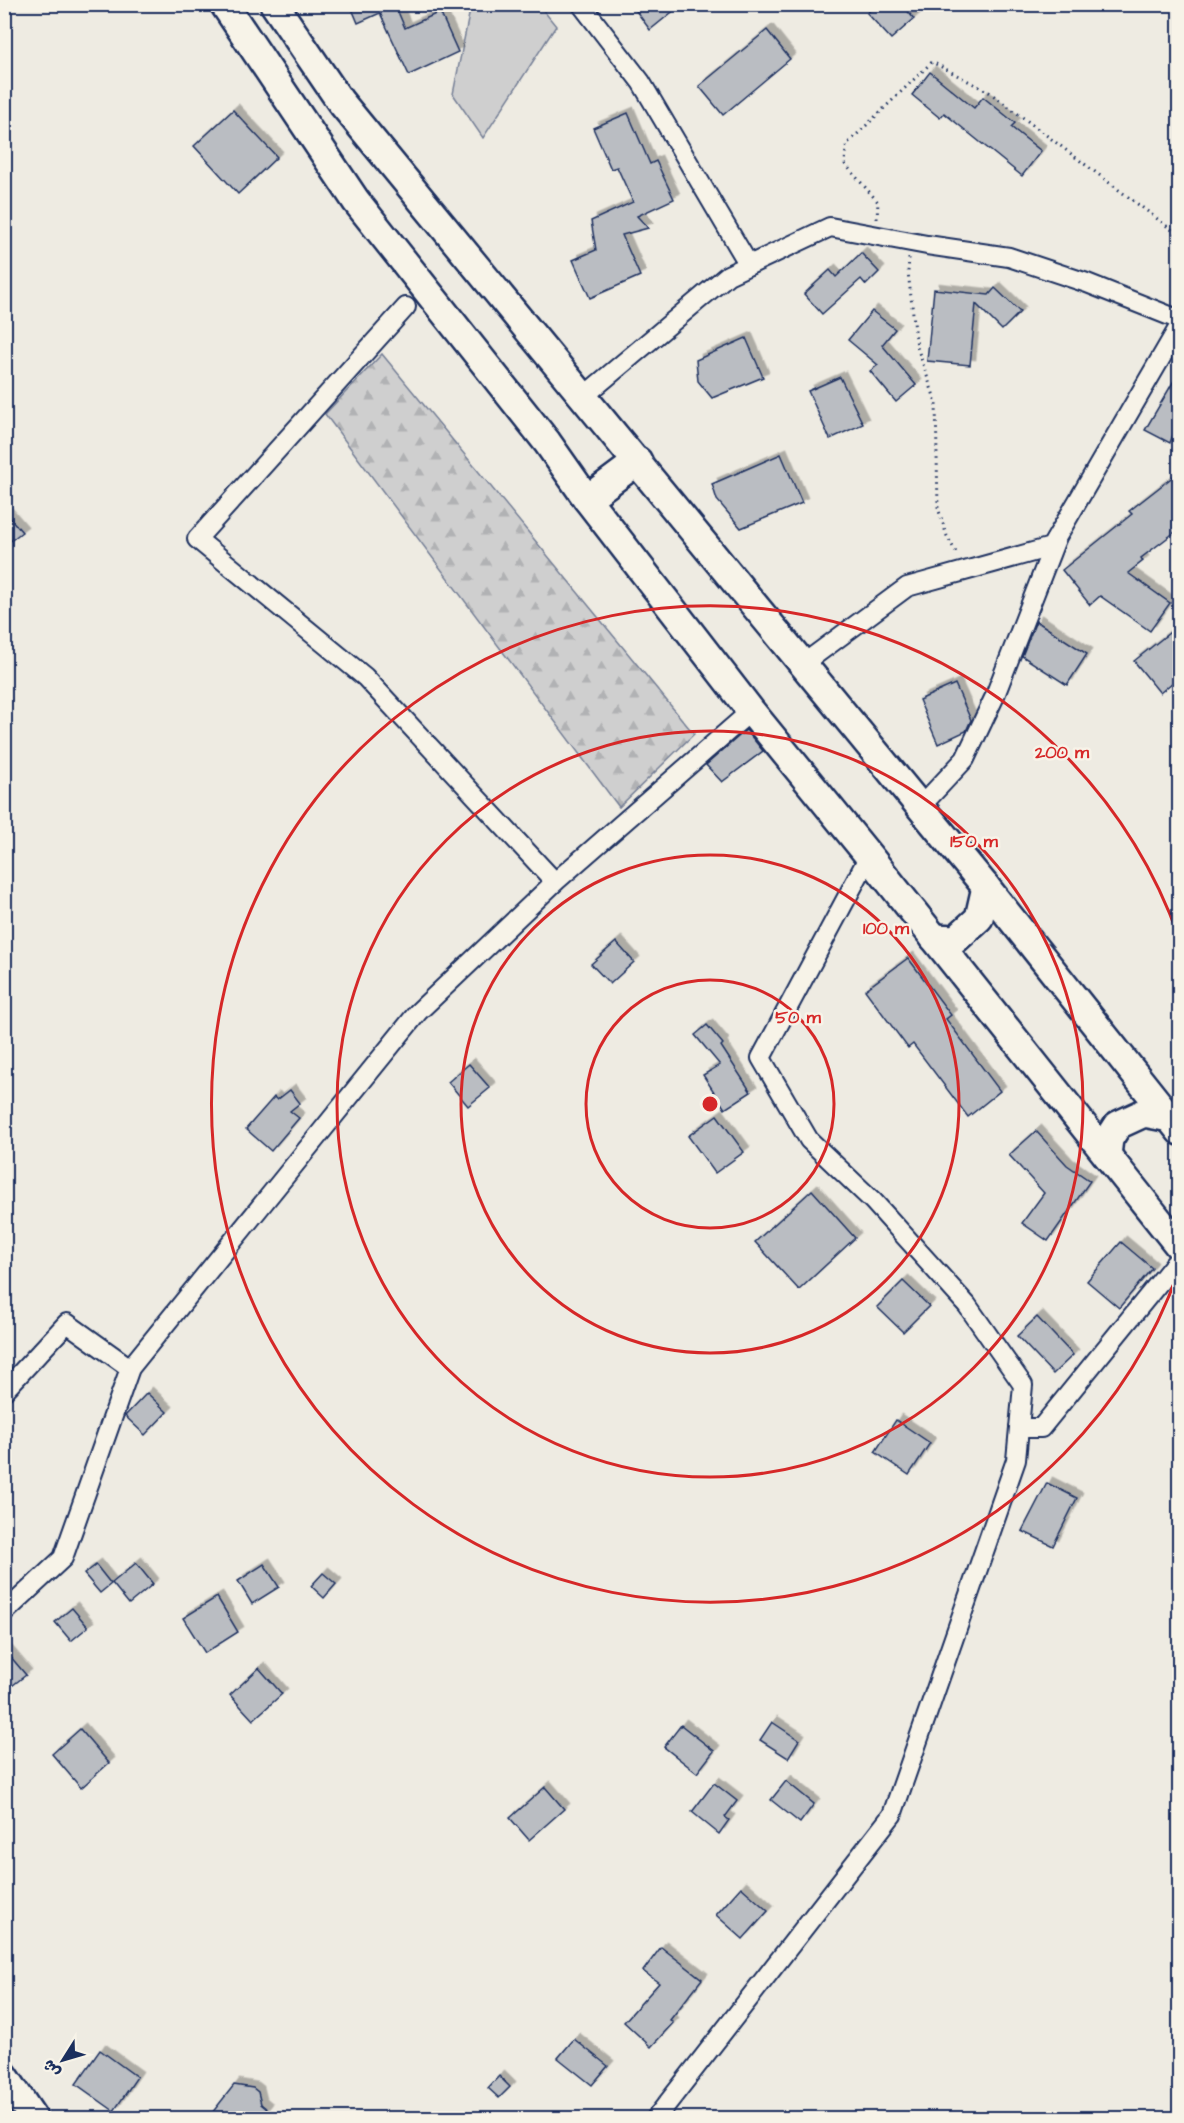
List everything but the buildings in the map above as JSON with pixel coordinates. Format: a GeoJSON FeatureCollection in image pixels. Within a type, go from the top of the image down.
{"type":"FeatureCollection","features":[{"type":"Feature","properties":{"kind":"main road"},"geometry":{"type":"LineString","coordinates":[[224,4],[356,201],[540,433],[587,499],[751,711],[1179,1247]]}},
{"type":"Feature","properties":{"kind":"main road"},"geometry":{"type":"LineString","coordinates":[[273,4],[340,101],[921,806],[1175,1124]]}},
{"type":"Feature","properties":{"kind":"main road"},"geometry":{"type":"LineString","coordinates":[[587,499],[638,461]]}},
{"type":"Feature","properties":{"kind":"main road"},"geometry":{"type":"LineString","coordinates":[[934,938],[956,939],[979,918],[987,887]]}},
{"type":"Feature","properties":{"kind":"main road"},"geometry":{"type":"LineString","coordinates":[[1107,1155],[1109,1139],[1118,1125],[1144,1113],[1175,1124]]}},
{"type":"Feature","properties":{"kind":"main road"},"geometry":{"type":"LineString","coordinates":[[4,2075],[33,2118]]}},
{"type":"Feature","properties":{"kind":"street"},"geometry":{"type":"LineString","coordinates":[[581,4],[641,82],[749,265]]}},
{"type":"Feature","properties":{"kind":"street"},"geometry":{"type":"LineString","coordinates":[[583,397],[728,275],[830,227],[1009,257],[1087,283],[1179,320]]}},
{"type":"Feature","properties":{"kind":"street"},"geometry":{"type":"LineString","coordinates":[[406,307],[197,539],[364,677],[555,882]]}},
{"type":"Feature","properties":{"kind":"street"},"geometry":{"type":"LineString","coordinates":[[803,664],[907,587],[1051,547],[1179,325]]}},
{"type":"Feature","properties":{"kind":"street"},"geometry":{"type":"LineString","coordinates":[[921,806],[965,759],[994,698],[1057,537]]}},
{"type":"Feature","properties":{"kind":"street"},"geometry":{"type":"LineString","coordinates":[[4,1613],[63,1558],[130,1368],[418,1012],[555,882],[751,711]]}},
{"type":"Feature","properties":{"kind":"street"},"geometry":{"type":"LineString","coordinates":[[656,2118],[892,1815],[1016,1460],[1023,1385],[974,1314],[873,1201],[809,1140],[761,1058],[869,856]]}},
{"type":"Feature","properties":{"kind":"street"},"geometry":{"type":"LineString","coordinates":[[1019,1428],[1041,1428],[1179,1257]]}},
{"type":"Feature","properties":{"kind":"street"},"geometry":{"type":"LineString","coordinates":[[4,1391],[67,1323],[130,1368]]}},
{"type":"Feature","properties":{"kind":"path"},"geometry":{"type":"LineString","coordinates":[[870,235],[878,215],[878,202],[845,164],[846,145],[932,62],[989,92],[1179,236]]}},
{"type":"Feature","properties":{"kind":"path"},"geometry":{"type":"LineString","coordinates":[[911,242],[908,272],[917,347],[936,402],[938,508],[947,536],[966,570]]}},
{"type":"Feature","properties":{"kind":"green space"},"geometry":{"type":"Polygon","coordinates":[[[471,5],[539,5],[556,26],[483,138],[453,94],[471,5]]]}},
{"type":"Feature","properties":{"kind":"green space"},"geometry":{"type":"Polygon","coordinates":[[[382,354],[694,734],[619,807],[325,414],[382,354]]]}}]}
